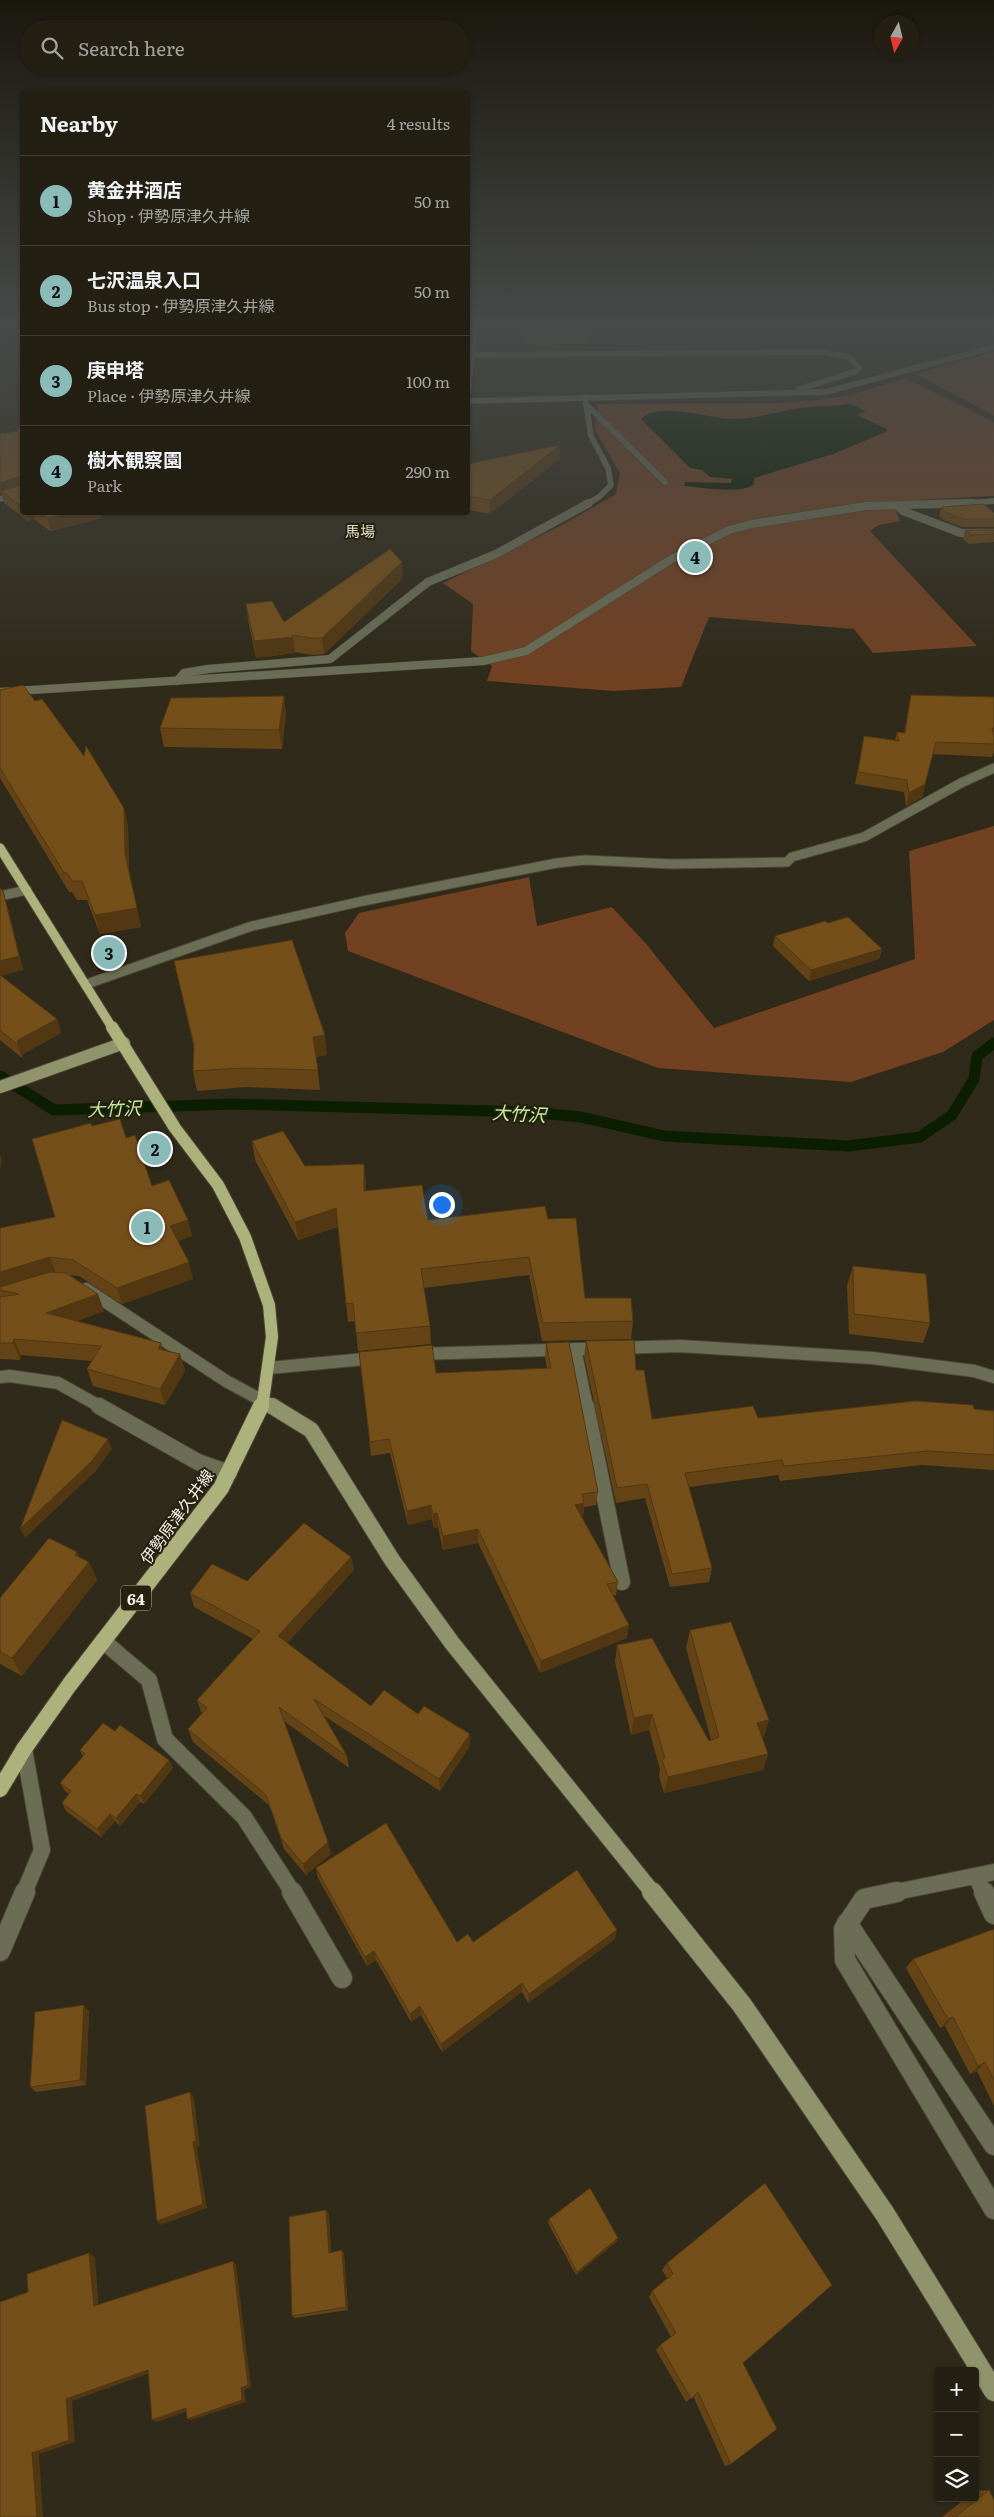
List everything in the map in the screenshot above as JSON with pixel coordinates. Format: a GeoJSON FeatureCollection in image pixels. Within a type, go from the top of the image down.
{"type":"FeatureCollection","features":[{"type":"Feature","properties":{"kind":"main road","name":"64"},"geometry":{"type":"LineString","coordinates":[[0,848],[124,1044]]}},
{"type":"Feature","properties":{"kind":"main road","name":"伊勢原津久井線"},"geometry":{"type":"LineString","coordinates":[[0,1789],[24,1749],[103,1641],[221,1488],[263,1401],[269,1368],[272,1337],[269,1305],[249,1246],[218,1185],[175,1128],[124,1044]]}},
{"type":"Feature","properties":{"kind":"street"},"geometry":{"type":"LineString","coordinates":[[177,681],[184,673],[208,669],[330,659],[428,582],[496,554],[554,524],[599,497],[611,485],[611,474],[606,460],[594,442]]}},
{"type":"Feature","properties":{"kind":"street"},"geometry":{"type":"LineString","coordinates":[[625,442],[665,482]]}},
{"type":"Feature","properties":{"kind":"street"},"geometry":{"type":"LineString","coordinates":[[0,499],[20,494]]}},
{"type":"Feature","properties":{"kind":"street"},"geometry":{"type":"LineString","coordinates":[[0,692],[443,666],[483,661],[526,651],[670,560],[729,530],[830,510],[866,506],[949,505],[994,501]]}},
{"type":"Feature","properties":{"kind":"street"},"geometry":{"type":"LineString","coordinates":[[898,506],[903,511],[961,533],[994,533]]}},
{"type":"Feature","properties":{"kind":"street"},"geometry":{"type":"LineString","coordinates":[[87,984],[252,926],[363,901],[556,863],[585,860],[691,864],[788,862],[792,857],[864,837],[960,783],[994,768]]}},
{"type":"Feature","properties":{"kind":"street"},"geometry":{"type":"LineString","coordinates":[[0,896],[27,890]]}},
{"type":"Feature","properties":{"kind":"street"},"geometry":{"type":"LineString","coordinates":[[0,1087],[50,1068],[124,1044]]}},
{"type":"Feature","properties":{"kind":"street"},"geometry":{"type":"LineString","coordinates":[[75,1283],[226,1381],[296,1419],[311,1430],[392,1560],[452,1643],[742,2005],[885,2214],[994,2391]]}},
{"type":"Feature","properties":{"kind":"street"},"geometry":{"type":"LineString","coordinates":[[269,1368],[429,1352],[680,1346],[872,1358],[974,1371],[994,1377]]}},
{"type":"Feature","properties":{"kind":"street"},"geometry":{"type":"LineString","coordinates":[[575,1349],[622,1582]]}},
{"type":"Feature","properties":{"kind":"street"},"geometry":{"type":"LineString","coordinates":[[0,1377],[10,1376],[58,1383],[198,1462],[229,1472]]}},
{"type":"Feature","properties":{"kind":"street"},"geometry":{"type":"LineString","coordinates":[[103,1641],[149,1680],[165,1739],[244,1817],[286,1881],[342,1978]]}},
{"type":"Feature","properties":{"kind":"street"},"geometry":{"type":"LineString","coordinates":[[0,1951],[42,1850],[24,1749]]}},
{"type":"Feature","properties":{"kind":"street"},"geometry":{"type":"LineString","coordinates":[[994,1914],[985,1874],[864,1899],[846,1923],[844,1929],[845,1960],[994,2209]]}},
{"type":"Feature","properties":{"kind":"street"},"geometry":{"type":"LineString","coordinates":[[846,1923],[994,2145]]}},
{"type":"Feature","properties":{"kind":"shaded area"},"geometry":{"type":"Polygon","coordinates":[[[602,442],[994,442],[994,496],[893,501],[900,521],[879,525],[870,531],[977,646],[873,653],[854,629],[709,617],[681,687],[613,691],[487,681],[492,666],[471,651],[473,604],[443,583],[564,524],[616,494],[620,473],[602,442]]]}},
{"type":"Feature","properties":{"kind":"shaded area"},"geometry":{"type":"Polygon","coordinates":[[[664,442],[861,442],[833,454],[754,478],[754,484],[740,489],[720,490],[684,486],[685,482],[731,483],[732,479],[710,477],[702,470],[690,468],[664,442]]]}},
{"type":"Feature","properties":{"kind":"shaded area"},"geometry":{"type":"Polygon","coordinates":[[[994,826],[994,1020],[943,1052],[851,1082],[658,1068],[348,951],[345,933],[359,913],[529,877],[537,926],[612,907],[647,945],[714,1028],[915,959],[909,851],[994,826]]]}},
{"type":"Feature","properties":{"kind":"building"},"geometry":{"type":"Polygon","coordinates":[[[0,442],[20,442],[20,477],[0,483],[0,442]]]}},
{"type":"Feature","properties":{"kind":"building"},"geometry":{"type":"Polygon","coordinates":[[[560,445],[490,500],[470,496],[470,464],[560,445]]]}},
{"type":"Feature","properties":{"kind":"building"},"geometry":{"type":"Polygon","coordinates":[[[20,486],[20,505],[1,491],[20,486]]]}},
{"type":"Feature","properties":{"kind":"building"},"geometry":{"type":"Polygon","coordinates":[[[984,504],[994,513],[994,519],[964,519],[945,512],[941,507],[984,504]]]}},
{"type":"Feature","properties":{"kind":"building"},"geometry":{"type":"Polygon","coordinates":[[[42,515],[63,515],[48,519],[42,515]]]}},
{"type":"Feature","properties":{"kind":"building"},"geometry":{"type":"Polygon","coordinates":[[[965,530],[994,530],[994,534],[971,535],[965,530]]]}},
{"type":"Feature","properties":{"kind":"building"},"geometry":{"type":"Polygon","coordinates":[[[390,549],[402,562],[322,638],[292,635],[293,637],[254,641],[246,604],[272,601],[284,622],[390,549]]]}},
{"type":"Feature","properties":{"kind":"building"},"geometry":{"type":"Polygon","coordinates":[[[23,685],[35,701],[42,699],[84,756],[86,746],[124,808],[125,854],[137,908],[95,915],[82,881],[72,881],[67,873],[64,873],[0,768],[0,690],[23,685]]]}},
{"type":"Feature","properties":{"kind":"building"},"geometry":{"type":"Polygon","coordinates":[[[911,695],[994,697],[994,728],[992,728],[994,744],[936,742],[925,784],[909,793],[907,780],[858,772],[864,736],[899,741],[897,732],[905,733],[911,695]]]}},
{"type":"Feature","properties":{"kind":"building"},"geometry":{"type":"Polygon","coordinates":[[[284,696],[279,730],[160,728],[171,698],[284,696]]]}},
{"type":"Feature","properties":{"kind":"building"},"geometry":{"type":"Polygon","coordinates":[[[0,888],[3,891],[19,956],[0,961],[0,888]]]}},
{"type":"Feature","properties":{"kind":"building"},"geometry":{"type":"Polygon","coordinates":[[[848,917],[882,949],[811,970],[775,936],[825,921],[828,923],[848,917]]]}},
{"type":"Feature","properties":{"kind":"building"},"geometry":{"type":"Polygon","coordinates":[[[292,940],[325,1035],[313,1037],[318,1070],[242,1068],[193,1071],[194,1045],[174,961],[292,940]]]}},
{"type":"Feature","properties":{"kind":"building"},"geometry":{"type":"Polygon","coordinates":[[[0,975],[57,1019],[18,1040],[17,1044],[0,1030],[0,975]]]}},
{"type":"Feature","properties":{"kind":"building"},"geometry":{"type":"Polygon","coordinates":[[[120,1119],[126,1138],[135,1135],[152,1186],[169,1180],[188,1220],[170,1226],[189,1262],[117,1288],[73,1260],[50,1257],[0,1272],[0,1228],[55,1217],[32,1139],[91,1123],[92,1126],[120,1119]]]}},
{"type":"Feature","properties":{"kind":"building"},"geometry":{"type":"Polygon","coordinates":[[[283,1131],[305,1166],[364,1164],[364,1191],[422,1185],[428,1220],[545,1206],[548,1219],[576,1218],[585,1298],[631,1298],[633,1321],[543,1323],[529,1257],[421,1269],[430,1326],[356,1333],[353,1303],[346,1304],[336,1208],[295,1222],[252,1141],[283,1131]]]}},
{"type":"Feature","properties":{"kind":"building"},"geometry":{"type":"Polygon","coordinates":[[[853,1266],[926,1274],[930,1323],[854,1314],[853,1266]]]}},
{"type":"Feature","properties":{"kind":"building"},"geometry":{"type":"Polygon","coordinates":[[[50,1272],[66,1273],[98,1294],[46,1313],[161,1343],[158,1349],[180,1354],[160,1389],[87,1369],[101,1346],[14,1339],[13,1343],[0,1343],[0,1297],[19,1294],[0,1290],[0,1287],[50,1272]]]}},
{"type":"Feature","properties":{"kind":"building"},"geometry":{"type":"Polygon","coordinates":[[[634,1340],[636,1370],[644,1370],[652,1419],[753,1406],[758,1418],[915,1401],[973,1405],[974,1409],[994,1411],[994,1455],[928,1451],[784,1466],[782,1460],[685,1473],[712,1568],[672,1574],[647,1484],[617,1488],[586,1341],[634,1340]]]}},
{"type":"Feature","properties":{"kind":"building"},"geometry":{"type":"Polygon","coordinates":[[[569,1342],[598,1492],[582,1494],[584,1503],[575,1505],[618,1582],[607,1584],[629,1625],[541,1661],[478,1529],[443,1536],[437,1513],[433,1514],[431,1505],[407,1511],[389,1439],[370,1442],[359,1352],[432,1345],[436,1373],[551,1368],[546,1343],[569,1342]]]}},
{"type":"Feature","properties":{"kind":"building"},"geometry":{"type":"Polygon","coordinates":[[[62,1420],[108,1439],[92,1461],[20,1529],[62,1420]]]}},
{"type":"Feature","properties":{"kind":"building"},"geometry":{"type":"Polygon","coordinates":[[[304,1523],[351,1557],[278,1636],[371,1706],[384,1690],[418,1714],[424,1706],[470,1734],[439,1779],[314,1699],[347,1756],[279,1707],[328,1842],[303,1864],[281,1838],[266,1795],[188,1729],[207,1708],[197,1700],[260,1631],[190,1593],[212,1564],[247,1581],[304,1523]]]}},
{"type":"Feature","properties":{"kind":"building"},"geometry":{"type":"Polygon","coordinates":[[[49,1538],[77,1552],[75,1555],[89,1562],[12,1658],[0,1652],[0,1598],[49,1538]]]}},
{"type":"Feature","properties":{"kind":"building"},"geometry":{"type":"Polygon","coordinates":[[[731,1622],[769,1720],[757,1723],[768,1754],[668,1777],[662,1760],[665,1758],[652,1714],[634,1718],[617,1645],[652,1638],[709,1741],[719,1737],[690,1630],[731,1622]]]}},
{"type":"Feature","properties":{"kind":"building"},"geometry":{"type":"Polygon","coordinates":[[[103,1723],[115,1731],[120,1725],[169,1760],[140,1796],[136,1794],[116,1818],[110,1814],[97,1829],[62,1803],[71,1791],[60,1783],[85,1754],[80,1750],[103,1723]]]}},
{"type":"Feature","properties":{"kind":"building"},"geometry":{"type":"Polygon","coordinates":[[[386,1823],[457,1942],[468,1934],[473,1942],[577,1870],[617,1930],[529,1994],[522,1983],[441,2044],[420,2006],[410,2014],[374,1951],[365,1957],[316,1868],[386,1823]]]}},
{"type":"Feature","properties":{"kind":"building"},"geometry":{"type":"Polygon","coordinates":[[[994,1929],[994,2080],[985,2062],[978,2066],[953,2017],[948,2019],[913,1959],[994,1929]]]}},
{"type":"Feature","properties":{"kind":"building"},"geometry":{"type":"Polygon","coordinates":[[[84,2005],[80,2080],[30,2087],[35,2012],[84,2005]]]}},
{"type":"Feature","properties":{"kind":"building"},"geometry":{"type":"Polygon","coordinates":[[[190,2092],[196,2141],[193,2142],[203,2204],[157,2221],[145,2106],[190,2092]]]}},
{"type":"Feature","properties":{"kind":"building"},"geometry":{"type":"Polygon","coordinates":[[[765,2183],[832,2285],[743,2363],[777,2429],[731,2464],[698,2392],[691,2399],[660,2345],[676,2333],[652,2291],[673,2274],[667,2263],[765,2183]]]}},
{"type":"Feature","properties":{"kind":"building"},"geometry":{"type":"Polygon","coordinates":[[[590,2188],[618,2238],[577,2272],[549,2219],[590,2188]]]}},
{"type":"Feature","properties":{"kind":"building"},"geometry":{"type":"Polygon","coordinates":[[[326,2210],[329,2253],[342,2250],[346,2307],[292,2316],[289,2217],[326,2210]]]}},
{"type":"Feature","properties":{"kind":"building"},"geometry":{"type":"Polygon","coordinates":[[[89,2253],[94,2306],[233,2261],[248,2385],[241,2388],[242,2400],[187,2419],[186,2408],[152,2420],[148,2370],[66,2399],[69,2440],[32,2453],[37,2517],[0,2517],[0,2302],[28,2292],[27,2274],[89,2253]]]}},
{"type":"Feature","properties":{"kind":"building"},"geometry":{"type":"Polygon","coordinates":[[[989,2490],[994,2500],[994,2517],[955,2517],[974,2502],[979,2502],[979,2498],[989,2490]]]}},
{"type":"Feature","properties":{"kind":"waterway","name":"大竹沢"},"geometry":{"type":"LineString","coordinates":[[0,1076],[54,1110],[232,1104],[527,1112],[581,1117],[664,1136],[848,1146],[920,1137],[952,1115],[974,1079],[977,1056],[994,1043]]}},
{"type":"Feature","properties":{"kind":"place","name":"樹木観察園"},"geometry":{"type":"Point","coordinates":[695,557]}},
{"type":"Feature","properties":{"kind":"place","name":"庚申塔"},"geometry":{"type":"Point","coordinates":[109,953]}},
{"type":"Feature","properties":{"kind":"place","name":"七沢温泉入口"},"geometry":{"type":"Point","coordinates":[155,1149]}},
{"type":"Feature","properties":{"kind":"place","name":"黄金井酒店"},"geometry":{"type":"Point","coordinates":[147,1227]}},
{"type":"Feature","properties":{"kind":"district","name":"馬場"},"geometry":{"type":"Point","coordinates":[360,530]}}]}
